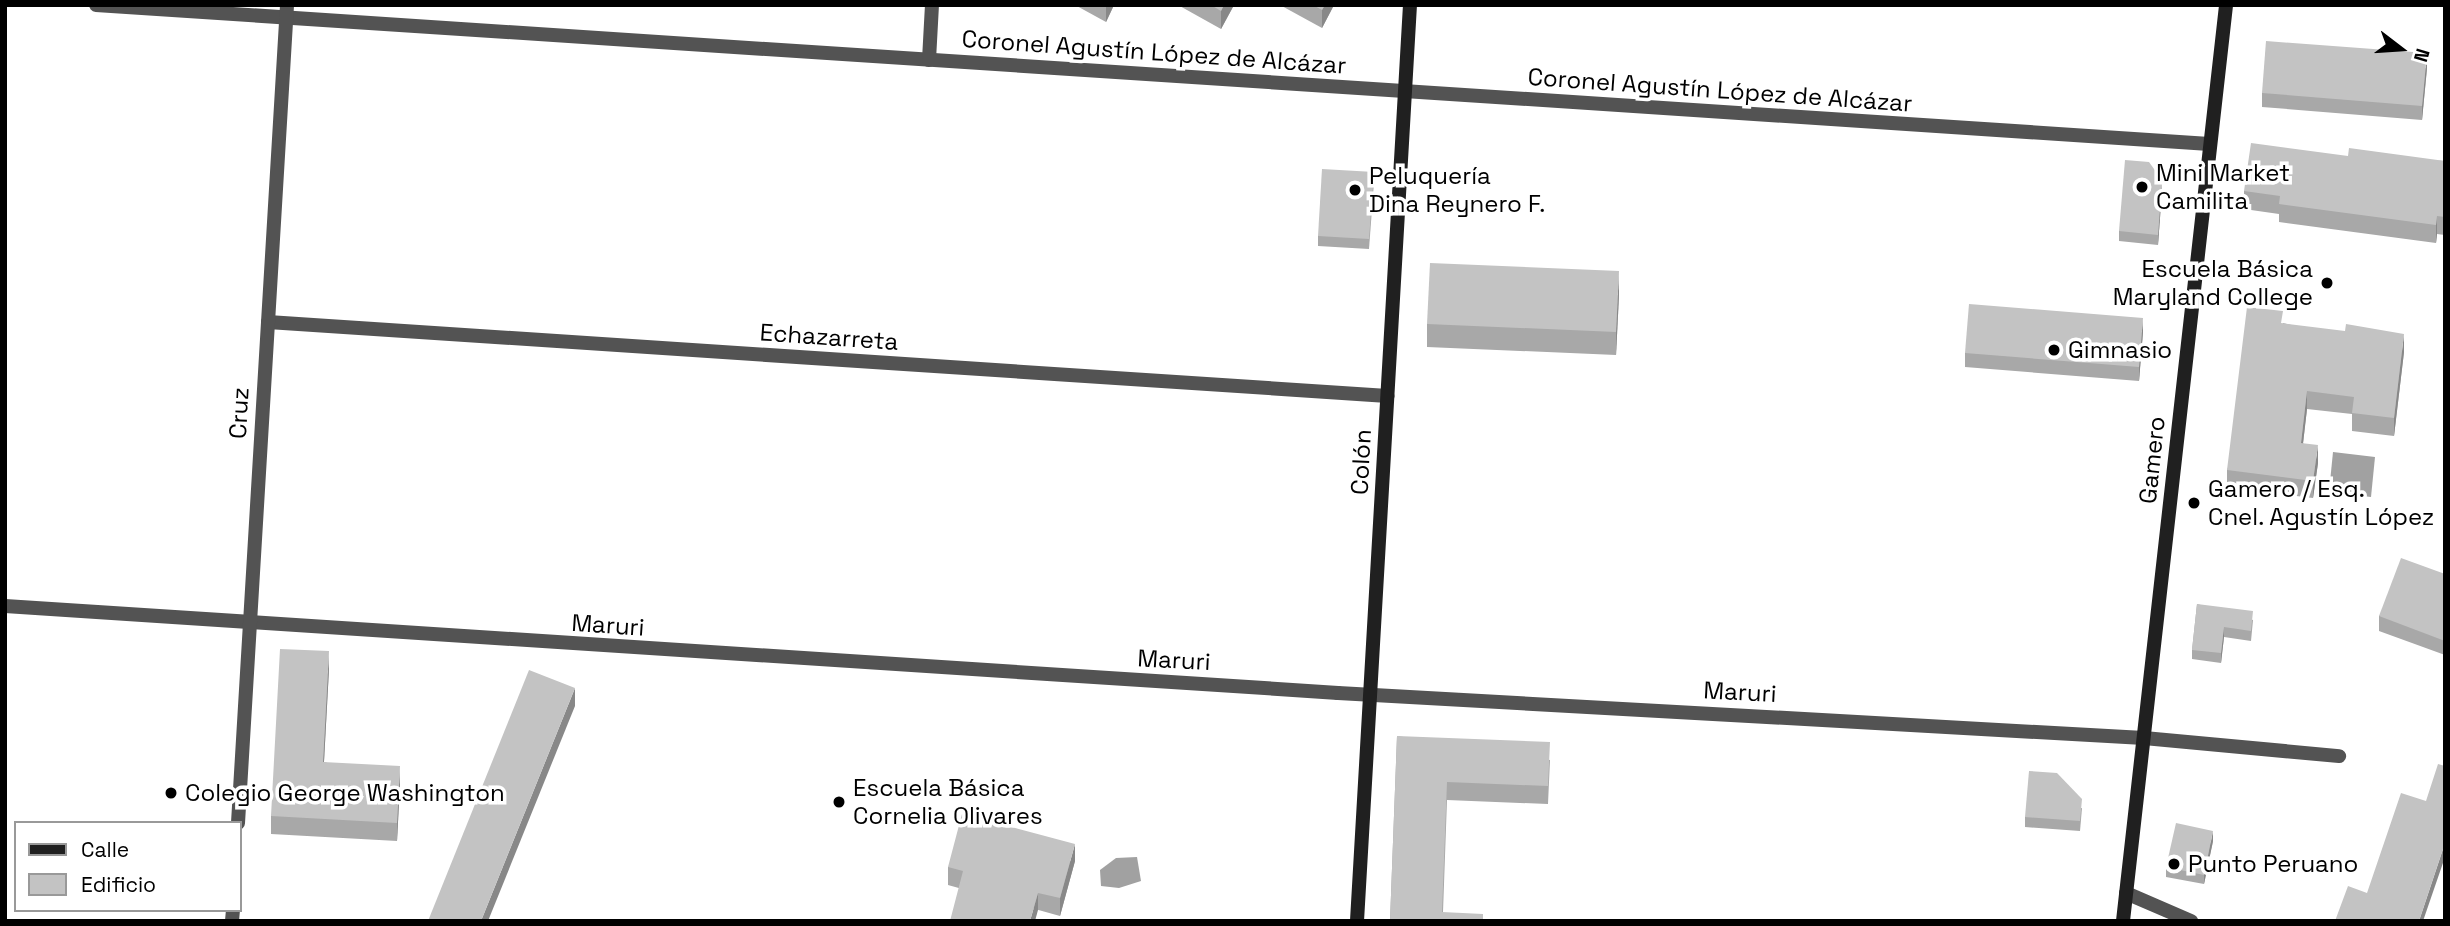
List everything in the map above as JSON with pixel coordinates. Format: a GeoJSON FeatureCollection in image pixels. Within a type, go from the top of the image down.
{"type":"FeatureCollection","features":[{"type":"Feature","properties":{"kind":"main road","name":"Colón"},"geometry":{"type":"LineString","coordinates":[[1357,921],[1410,5]]}},
{"type":"Feature","properties":{"kind":"main road","name":"Gamero"},"geometry":{"type":"LineString","coordinates":[[2123,921],[2226,5]]}},
{"type":"Feature","properties":{"kind":"street","name":"Coronel Agustín López de Alcázar"},"geometry":{"type":"LineString","coordinates":[[96,5],[287,11],[929,60],[2209,144]]}},
{"type":"Feature","properties":{"kind":"street"},"geometry":{"type":"LineString","coordinates":[[929,60],[932,5]]}},
{"type":"Feature","properties":{"kind":"street","name":"Cruz"},"geometry":{"type":"LineString","coordinates":[[237,821],[287,11]]}},
{"type":"Feature","properties":{"kind":"street","name":"Echazarreta"},"geometry":{"type":"LineString","coordinates":[[268,322],[1388,397]]}},
{"type":"Feature","properties":{"kind":"street","name":"Maruri"},"geometry":{"type":"LineString","coordinates":[[5,606],[1370,694],[2144,738],[2339,756]]}},
{"type":"Feature","properties":{"kind":"street"},"geometry":{"type":"LineString","coordinates":[[2126,893],[2191,921]]}},
{"type":"Feature","properties":{"kind":"shaded area"},"geometry":{"type":"Polygon","coordinates":[[[2333,452],[2375,457],[2371,497],[2329,492],[2333,452]]]}},
{"type":"Feature","properties":{"kind":"shaded area"},"geometry":{"type":"Polygon","coordinates":[[[1137,857],[1141,881],[1119,888],[1101,886],[1100,870],[1116,858],[1137,857]]]}},
{"type":"Feature","properties":{"kind":"building"},"geometry":{"type":"Polygon","coordinates":[[[1211,5],[1224,5],[1221,11],[1211,5]]]}},
{"type":"Feature","properties":{"kind":"building"},"geometry":{"type":"Polygon","coordinates":[[[2266,41],[2427,53],[2422,106],[2262,93],[2266,41]]]}},
{"type":"Feature","properties":{"kind":"building"},"geometry":{"type":"Polygon","coordinates":[[[2251,143],[2348,156],[2349,148],[2445,161],[2445,217],[2437,216],[2436,225],[2279,204],[2280,196],[2244,191],[2251,143]]]}},
{"type":"Feature","properties":{"kind":"building"},"geometry":{"type":"Polygon","coordinates":[[[2125,160],[2149,162],[2162,180],[2158,235],[2119,231],[2125,160]]]}},
{"type":"Feature","properties":{"kind":"building"},"geometry":{"type":"Polygon","coordinates":[[[1322,169],[1374,172],[1369,239],[1318,236],[1322,169]]]}},
{"type":"Feature","properties":{"kind":"building"},"geometry":{"type":"Polygon","coordinates":[[[1430,263],[1619,271],[1616,332],[1427,324],[1430,263]]]}},
{"type":"Feature","properties":{"kind":"building","name":"Gimnasio"},"geometry":{"type":"Polygon","coordinates":[[[1969,304],[2143,318],[2139,367],[1965,353],[1969,304]]]}},
{"type":"Feature","properties":{"kind":"building"},"geometry":{"type":"Polygon","coordinates":[[[2247,307],[2283,311],[2281,323],[2345,331],[2346,324],[2404,334],[2394,418],[2352,413],[2354,397],[2307,391],[2301,443],[2318,445],[2313,481],[2227,470],[2247,307]]]}},
{"type":"Feature","properties":{"kind":"building"},"geometry":{"type":"Polygon","coordinates":[[[2401,558],[2445,574],[2445,641],[2379,616],[2401,558]]]}},
{"type":"Feature","properties":{"kind":"building"},"geometry":{"type":"Polygon","coordinates":[[[2197,604],[2253,611],[2251,631],[2224,627],[2221,653],[2192,650],[2197,604]]]}},
{"type":"Feature","properties":{"kind":"building"},"geometry":{"type":"Polygon","coordinates":[[[280,649],[329,651],[323,762],[400,766],[397,823],[271,816],[280,649]]]}},
{"type":"Feature","properties":{"kind":"building"},"geometry":{"type":"Polygon","coordinates":[[[529,670],[575,688],[481,921],[428,921],[529,670]]]}},
{"type":"Feature","properties":{"kind":"building"},"geometry":{"type":"Polygon","coordinates":[[[1397,736],[1550,742],[1548,786],[1447,782],[1442,912],[1483,914],[1483,921],[1390,921],[1397,736]]]}},
{"type":"Feature","properties":{"kind":"building"},"geometry":{"type":"Polygon","coordinates":[[[2438,764],[2445,766],[2445,843],[2419,921],[2335,921],[2348,886],[2367,893],[2401,793],[2426,801],[2438,764]]]}},
{"type":"Feature","properties":{"kind":"building"},"geometry":{"type":"Polygon","coordinates":[[[2029,771],[2057,773],[2082,799],[2080,821],[2025,817],[2029,771]]]}},
{"type":"Feature","properties":{"kind":"building"},"geometry":{"type":"Polygon","coordinates":[[[962,814],[1075,844],[1060,898],[1038,893],[1030,921],[950,921],[963,871],[948,867],[962,814]]]}},
{"type":"Feature","properties":{"kind":"building"},"geometry":{"type":"Polygon","coordinates":[[[2176,823],[2213,831],[2204,875],[2166,867],[2176,823]]]}},
{"type":"Feature","properties":{"kind":"place","name":"Mini Market Camilita"},"geometry":{"type":"Point","coordinates":[2142,187]}},
{"type":"Feature","properties":{"kind":"place","name":"Peluquería Dina Reynero F."},"geometry":{"type":"Point","coordinates":[1355,190]}},
{"type":"Feature","properties":{"kind":"place","name":"Escuela Básica Maryland College"},"geometry":{"type":"Point","coordinates":[2327,283]}},
{"type":"Feature","properties":{"kind":"place","name":"Gimnasio"},"geometry":{"type":"Point","coordinates":[2054,350]}},
{"type":"Feature","properties":{"kind":"place","name":"Gamero / Esq. Cnel. Agustín López"},"geometry":{"type":"Point","coordinates":[2194,503]}},
{"type":"Feature","properties":{"kind":"place","name":"Colegio George Washington"},"geometry":{"type":"Point","coordinates":[171,793]}},
{"type":"Feature","properties":{"kind":"place","name":"Escuela Básica Cornelia Olivares"},"geometry":{"type":"Point","coordinates":[839,802]}},
{"type":"Feature","properties":{"kind":"place","name":"Punto Peruano"},"geometry":{"type":"Point","coordinates":[2174,864]}}]}
